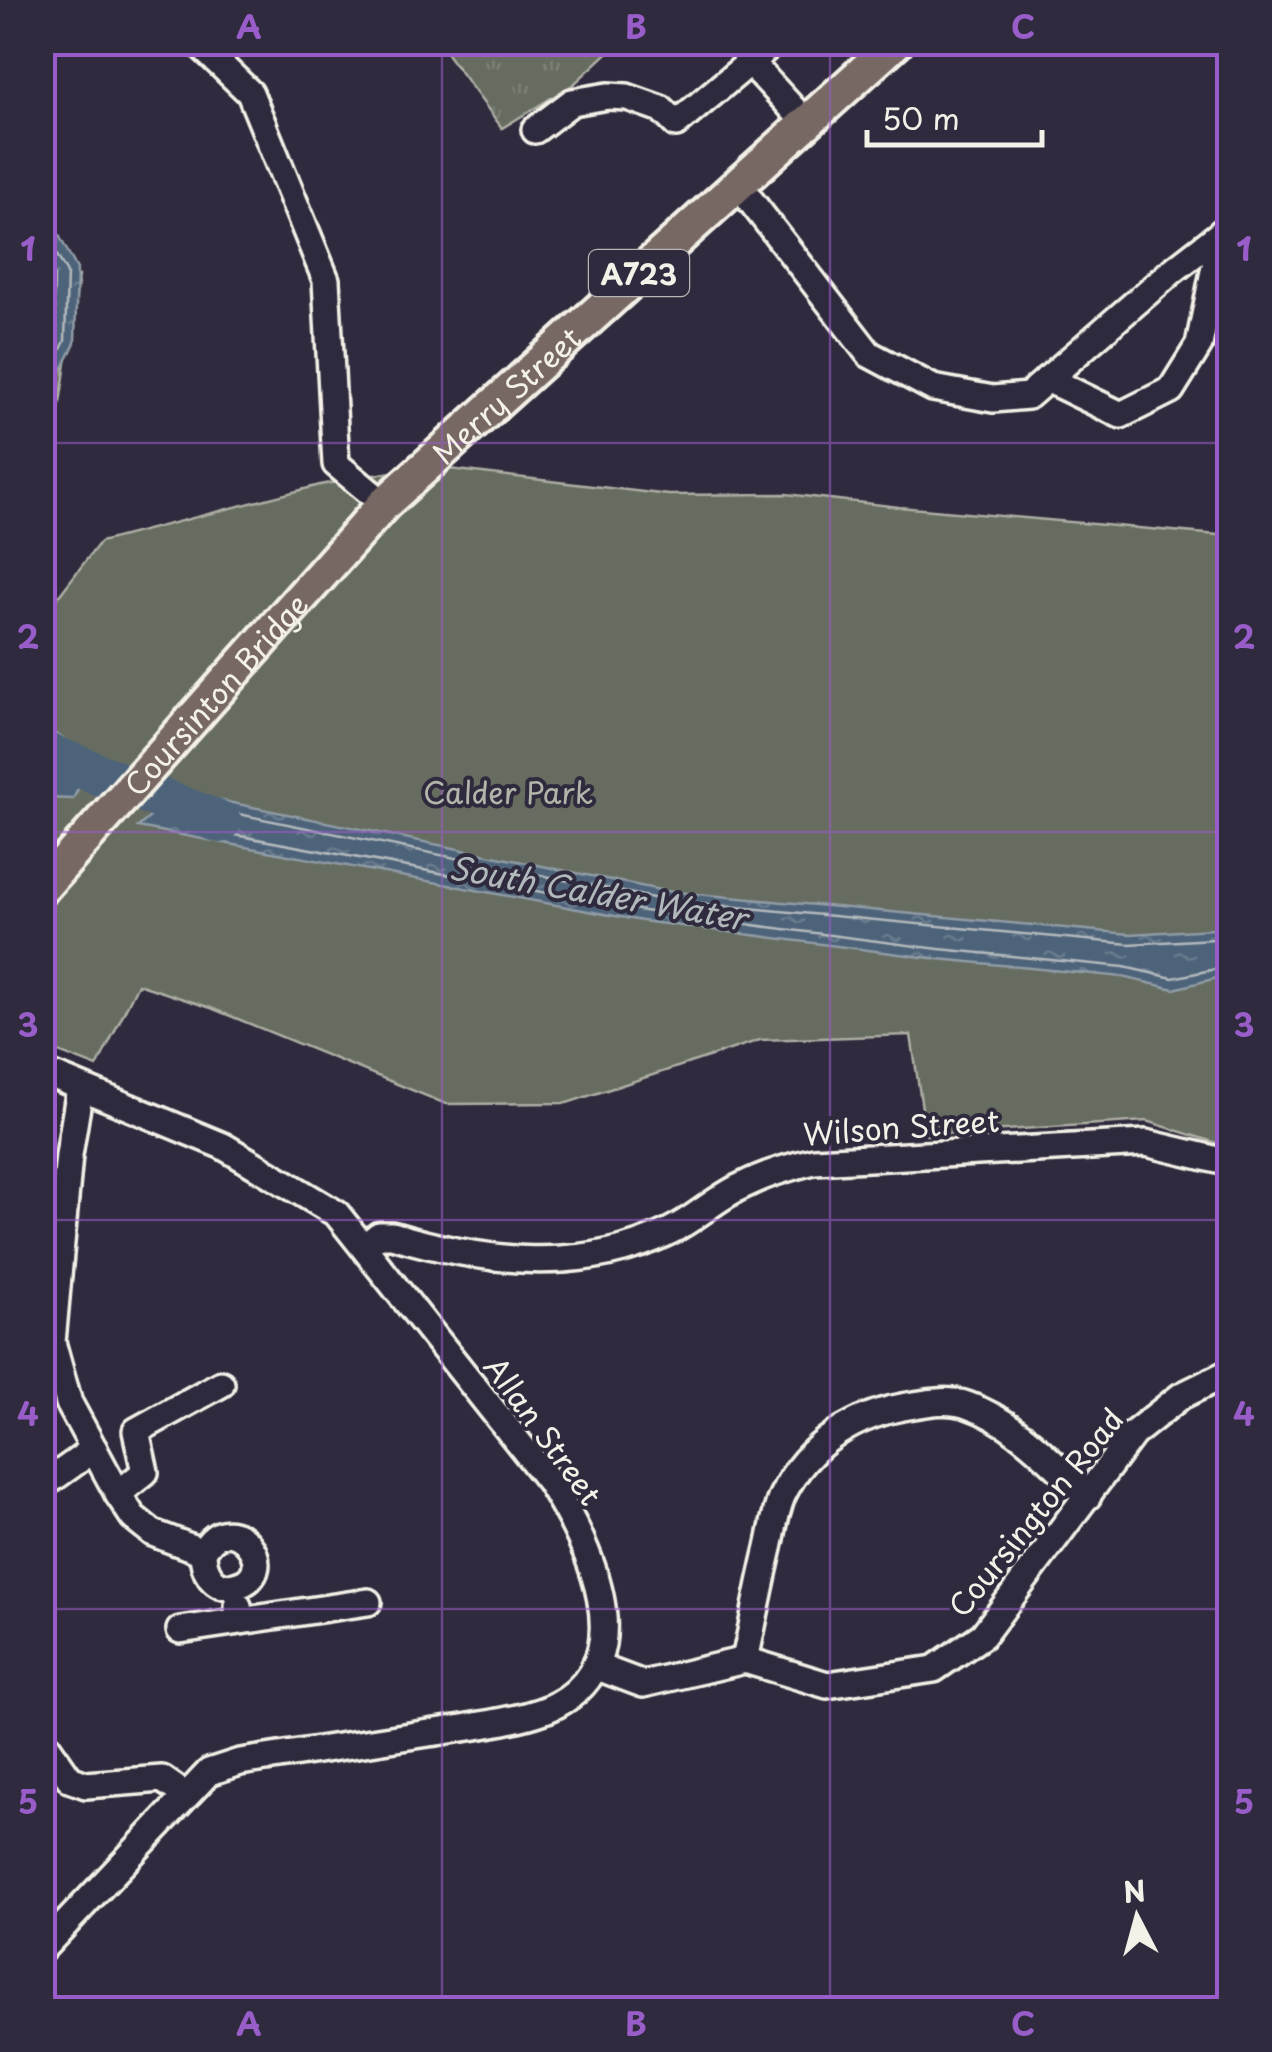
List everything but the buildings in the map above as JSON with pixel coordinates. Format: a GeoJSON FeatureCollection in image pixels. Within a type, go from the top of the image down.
{"type":"FeatureCollection","features":[{"type":"Feature","properties":{"kind":"main road","name":"Merry Street"},"geometry":{"type":"LineString","coordinates":[[384,504],[896,42]]}},
{"type":"Feature","properties":{"kind":"main road","name":"Coursinton Bridge"},"geometry":{"type":"LineString","coordinates":[[45,886],[384,504]]}},
{"type":"Feature","properties":{"kind":"street"},"geometry":{"type":"LineString","coordinates":[[196,42],[250,93],[319,262],[326,280],[336,464],[384,504]]}},
{"type":"Feature","properties":{"kind":"street"},"geometry":{"type":"LineString","coordinates":[[535,130],[572,102],[608,96],[627,97],[661,109],[676,124],[774,42]]}},
{"type":"Feature","properties":{"kind":"street"},"geometry":{"type":"LineString","coordinates":[[751,63],[806,123]]}},
{"type":"Feature","properties":{"kind":"street"},"geometry":{"type":"LineString","coordinates":[[738,184],[868,354],[933,388],[993,399],[1028,396],[1226,229]]}},
{"type":"Feature","properties":{"kind":"street"},"geometry":{"type":"LineString","coordinates":[[1047,379],[1121,415],[1171,390],[1199,345],[1226,229]]}},
{"type":"Feature","properties":{"kind":"street","name":"Allan Street"},"geometry":{"type":"LineString","coordinates":[[42,1071],[224,1146],[337,1214],[549,1482],[572,1520],[602,1608],[604,1638],[595,1666]]}},
{"type":"Feature","properties":{"kind":"street"},"geometry":{"type":"LineString","coordinates":[[80,1088],[47,1344],[69,1402],[133,1517],[153,1533],[203,1552]]}},
{"type":"Feature","properties":{"kind":"street","name":"Wilson Street"},"geometry":{"type":"LineString","coordinates":[[364,1247],[379,1235],[392,1235],[467,1254],[522,1260],[586,1258],[633,1247],[672,1231],[739,1187],[776,1170],[814,1161],[1146,1143],[1230,1163]]}},
{"type":"Feature","properties":{"kind":"street","name":"Coursington Road"},"geometry":{"type":"LineString","coordinates":[[595,1666],[643,1684],[745,1660],[827,1684],[934,1668],[983,1635],[1133,1434],[1181,1396],[1230,1372]]}},
{"type":"Feature","properties":{"kind":"street"},"geometry":{"type":"LineString","coordinates":[[118,1494],[145,1472],[136,1431],[221,1384]]}},
{"type":"Feature","properties":{"kind":"street"},"geometry":{"type":"LineString","coordinates":[[745,1660],[780,1502],[795,1471],[842,1428],[897,1407],[942,1401],[965,1404],[996,1418],[1031,1444],[1088,1496]]}},
{"type":"Feature","properties":{"kind":"street"},"geometry":{"type":"LineString","coordinates":[[42,1486],[94,1449]]}},
{"type":"Feature","properties":{"kind":"street"},"geometry":{"type":"LineString","coordinates":[[232,1534],[247,1540],[255,1554],[254,1571],[235,1586],[227,1586],[212,1580],[204,1566],[203,1552],[210,1540],[232,1534]]}},
{"type":"Feature","properties":{"kind":"street"},"geometry":{"type":"LineString","coordinates":[[235,1586],[240,1621]]}},
{"type":"Feature","properties":{"kind":"street"},"geometry":{"type":"LineString","coordinates":[[180,1630],[368,1602]]}},
{"type":"Feature","properties":{"kind":"street"},"geometry":{"type":"LineString","coordinates":[[42,1949],[209,1772],[240,1762],[444,1731],[543,1711],[573,1694],[595,1666]]}},
{"type":"Feature","properties":{"kind":"street"},"geometry":{"type":"LineString","coordinates":[[43,1740],[70,1779],[86,1785],[162,1779],[185,1795]]}},
{"type":"Feature","properties":{"kind":"green space"},"geometry":{"type":"Polygon","coordinates":[[[439,43],[618,43],[574,84],[502,128],[439,43]]]}},
{"type":"Feature","properties":{"kind":"green space"},"geometry":{"type":"Polygon","coordinates":[[[43,274],[79,276],[43,517],[43,274]]]}},
{"type":"Feature","properties":{"kind":"green space","name":"Calder Park"},"geometry":{"type":"Polygon","coordinates":[[[424,466],[669,495],[786,494],[1229,536],[1229,1147],[1147,1121],[926,1135],[911,1035],[760,1040],[567,1103],[446,1104],[211,1008],[138,984],[97,1067],[43,1046],[42,618],[100,542],[320,485],[424,466]]]}},
{"type":"Feature","properties":{"kind":"water"},"geometry":{"type":"Polygon","coordinates":[[[43,217],[53,224],[77,269],[75,343],[43,409],[43,217]]]}},
{"type":"Feature","properties":{"kind":"water"},"geometry":{"type":"Polygon","coordinates":[[[43,725],[93,759],[73,799],[43,798],[43,725]]]}},
{"type":"Feature","properties":{"kind":"water","name":"South Calder Water"},"geometry":{"type":"Polygon","coordinates":[[[179,792],[665,891],[1130,934],[1229,928],[1229,975],[1174,989],[1123,977],[938,959],[642,921],[138,827],[179,792]]]}},
{"type":"Feature","properties":{"kind":"waterway","name":"South Calder Water"},"geometry":{"type":"LineString","coordinates":[[42,752],[220,822]]}}]}
